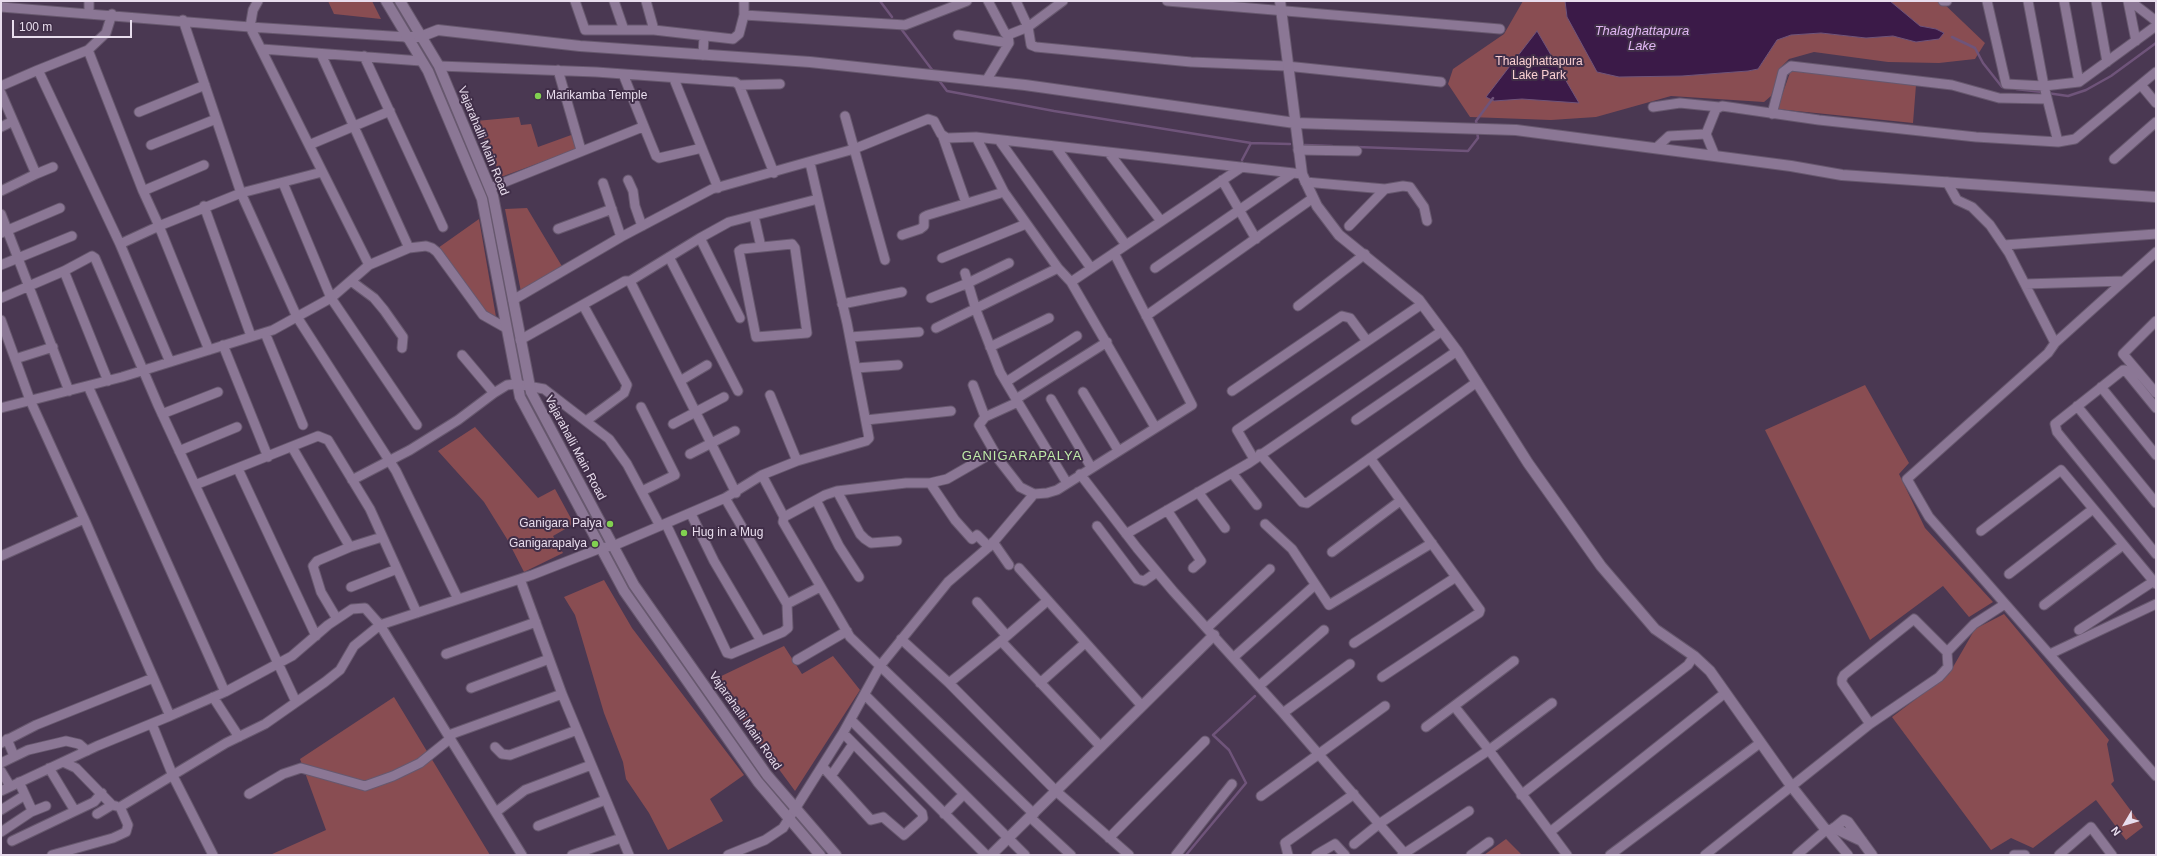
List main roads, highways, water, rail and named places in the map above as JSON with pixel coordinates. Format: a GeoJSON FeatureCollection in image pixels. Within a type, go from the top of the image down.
{"type":"FeatureCollection","features":[{"type":"Feature","properties":{"kind":"water","name":"Thalaghattapura Lake"},"geometry":{"type":"Polygon","coordinates":[[[1565,1],[1890,1],[1920,26],[1936,29],[1944,33],[1939,39],[1916,42],[1893,36],[1866,38],[1821,33],[1791,35],[1777,40],[1758,69],[1682,76],[1619,77],[1597,72],[1567,17],[1565,1]]]}},
{"type":"Feature","properties":{"kind":"water"},"geometry":{"type":"Polygon","coordinates":[[[1537,31],[1579,103],[1522,99],[1494,101],[1486,97],[1537,31]]]}},
{"type":"Feature","properties":{"kind":"waterway"},"geometry":{"type":"LineString","coordinates":[[880,1],[892,17]]}},
{"type":"Feature","properties":{"kind":"waterway"},"geometry":{"type":"LineString","coordinates":[[902,30],[933,71]]}},
{"type":"Feature","properties":{"kind":"waterway"},"geometry":{"type":"LineString","coordinates":[[1952,37],[1975,48],[1983,63],[2002,87],[2005,87]]}},
{"type":"Feature","properties":{"kind":"waterway"},"geometry":{"type":"LineString","coordinates":[[2047,93],[2068,96],[2086,90],[2111,76],[2156,43]]}},
{"type":"Feature","properties":{"kind":"waterway"},"geometry":{"type":"LineString","coordinates":[[938,79],[947,91],[1054,111],[1251,143],[1290,144]]}},
{"type":"Feature","properties":{"kind":"waterway"},"geometry":{"type":"LineString","coordinates":[[2016,89],[2042,92]]}},
{"type":"Feature","properties":{"kind":"waterway"},"geometry":{"type":"LineString","coordinates":[[1477,126],[1476,121],[1493,98]]}},
{"type":"Feature","properties":{"kind":"waterway"},"geometry":{"type":"LineString","coordinates":[[1357,147],[1468,151],[1478,138],[1477,131]]}},
{"type":"Feature","properties":{"kind":"waterway"},"geometry":{"type":"LineString","coordinates":[[1242,160],[1251,143]]}},
{"type":"Feature","properties":{"kind":"waterway"},"geometry":{"type":"LineString","coordinates":[[1305,145],[1332,146]]}},
{"type":"Feature","properties":{"kind":"waterway"},"geometry":{"type":"LineString","coordinates":[[1186,855],[1246,783],[1229,750],[1213,735],[1255,696]]}},
{"type":"Feature","properties":{"kind":"place","name":"Marikamba Temple"},"geometry":{"type":"Point","coordinates":[538,96]}},
{"type":"Feature","properties":{"kind":"place","name":"Ganigara Palya"},"geometry":{"type":"Point","coordinates":[610,524]}},
{"type":"Feature","properties":{"kind":"place","name":"Hug in a Mug"},"geometry":{"type":"Point","coordinates":[684,533]}},
{"type":"Feature","properties":{"kind":"place","name":"Ganigarapalya"},"geometry":{"type":"Point","coordinates":[595,544]}},
{"type":"Feature","properties":{"kind":"district","name":"GANIGARAPALYA"},"geometry":{"type":"Point","coordinates":[1022,456]}},
{"type":"Feature","properties":{"kind":"park label","name":"Thalaghattapura Lake Park"},"geometry":{"type":"Point","coordinates":[1539,69]}}]}
